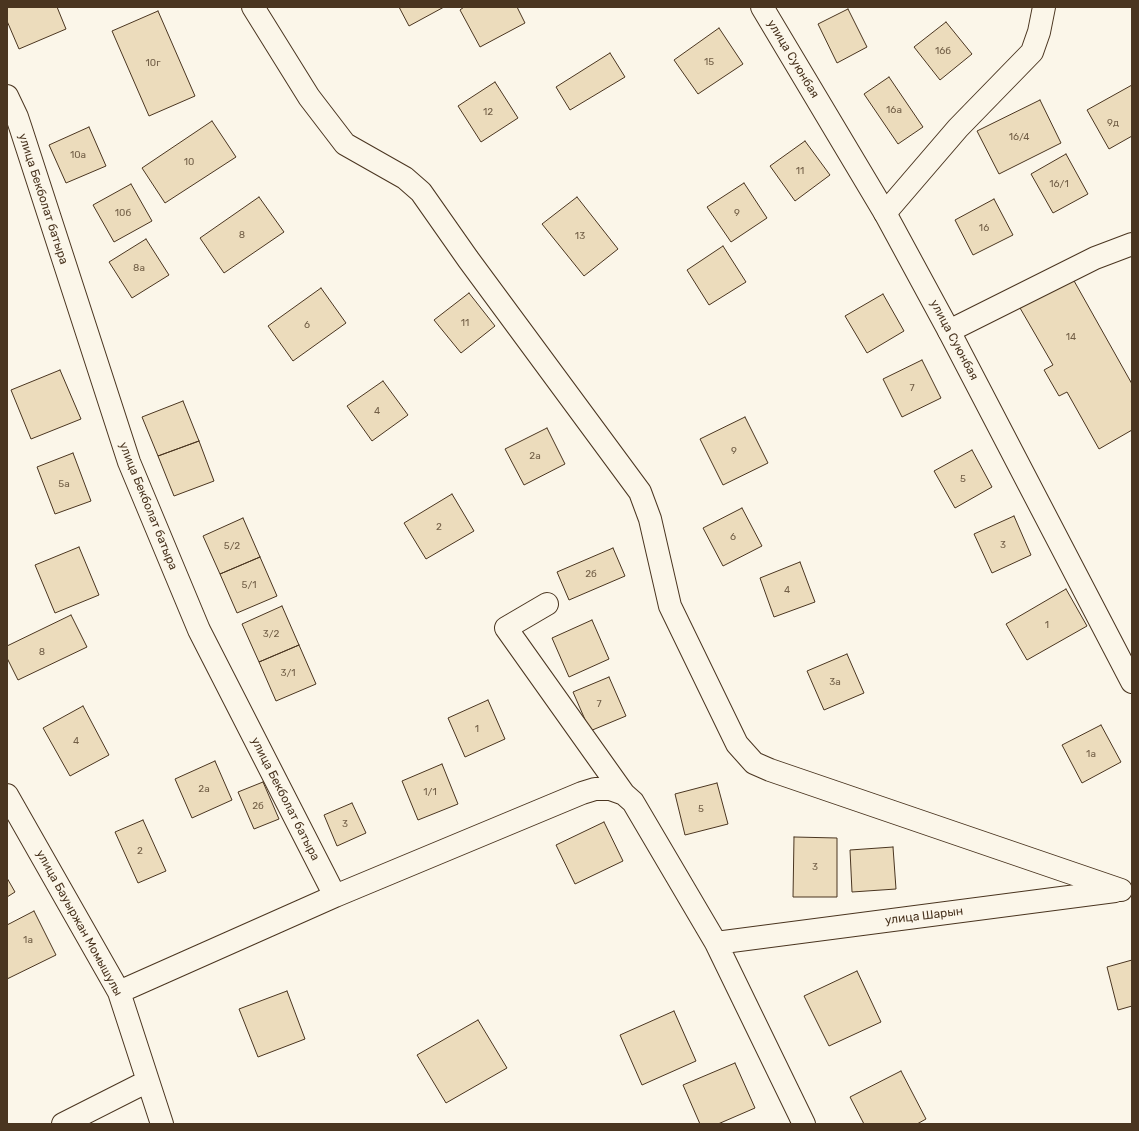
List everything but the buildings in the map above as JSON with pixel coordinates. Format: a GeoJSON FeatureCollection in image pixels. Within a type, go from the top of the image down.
{"type":"FeatureCollection","features":[{"type":"Feature","properties":{"kind":"street"},"geometry":{"type":"LineString","coordinates":[[253,7],[309,97],[344,144],[405,178],[421,192],[640,492],[650,519],[670,606],[737,744],[754,763],[770,770],[1126,889]]}},
{"type":"Feature","properties":{"kind":"street","name":"улица Суюнбая"},"geometry":{"type":"LineString","coordinates":[[762,7],[885,213],[950,331],[1132,682]]}},
{"type":"Feature","properties":{"kind":"street"},"geometry":{"type":"LineString","coordinates":[[885,213],[958,128],[1032,52],[1039,32],[1044,7]]}},
{"type":"Feature","properties":{"kind":"street","name":"улица Бекболат батыра"},"geometry":{"type":"LineString","coordinates":[[7,96],[17,117],[14,131],[129,462],[199,630],[335,896]]}},
{"type":"Feature","properties":{"kind":"street"},"geometry":{"type":"LineString","coordinates":[[950,331],[1094,258],[1132,244]]}},
{"type":"Feature","properties":{"kind":"street"},"geometry":{"type":"LineString","coordinates":[[546,604],[506,628],[624,794],[633,802],[716,943],[804,1124]]}},
{"type":"Feature","properties":{"kind":"street"},"geometry":{"type":"LineString","coordinates":[[119,992],[335,896],[582,793],[595,789],[610,789],[624,794]]}},
{"type":"Feature","properties":{"kind":"street","name":"улица Бауыржан Момышулы"},"geometry":{"type":"LineString","coordinates":[[7,794],[119,992],[162,1124]]}},
{"type":"Feature","properties":{"kind":"street","name":"улица Шарын"},"geometry":{"type":"LineString","coordinates":[[716,943],[1126,889]]}},
{"type":"Feature","properties":{"kind":"street"},"geometry":{"type":"LineString","coordinates":[[63,1124],[148,1081]]}}]}
